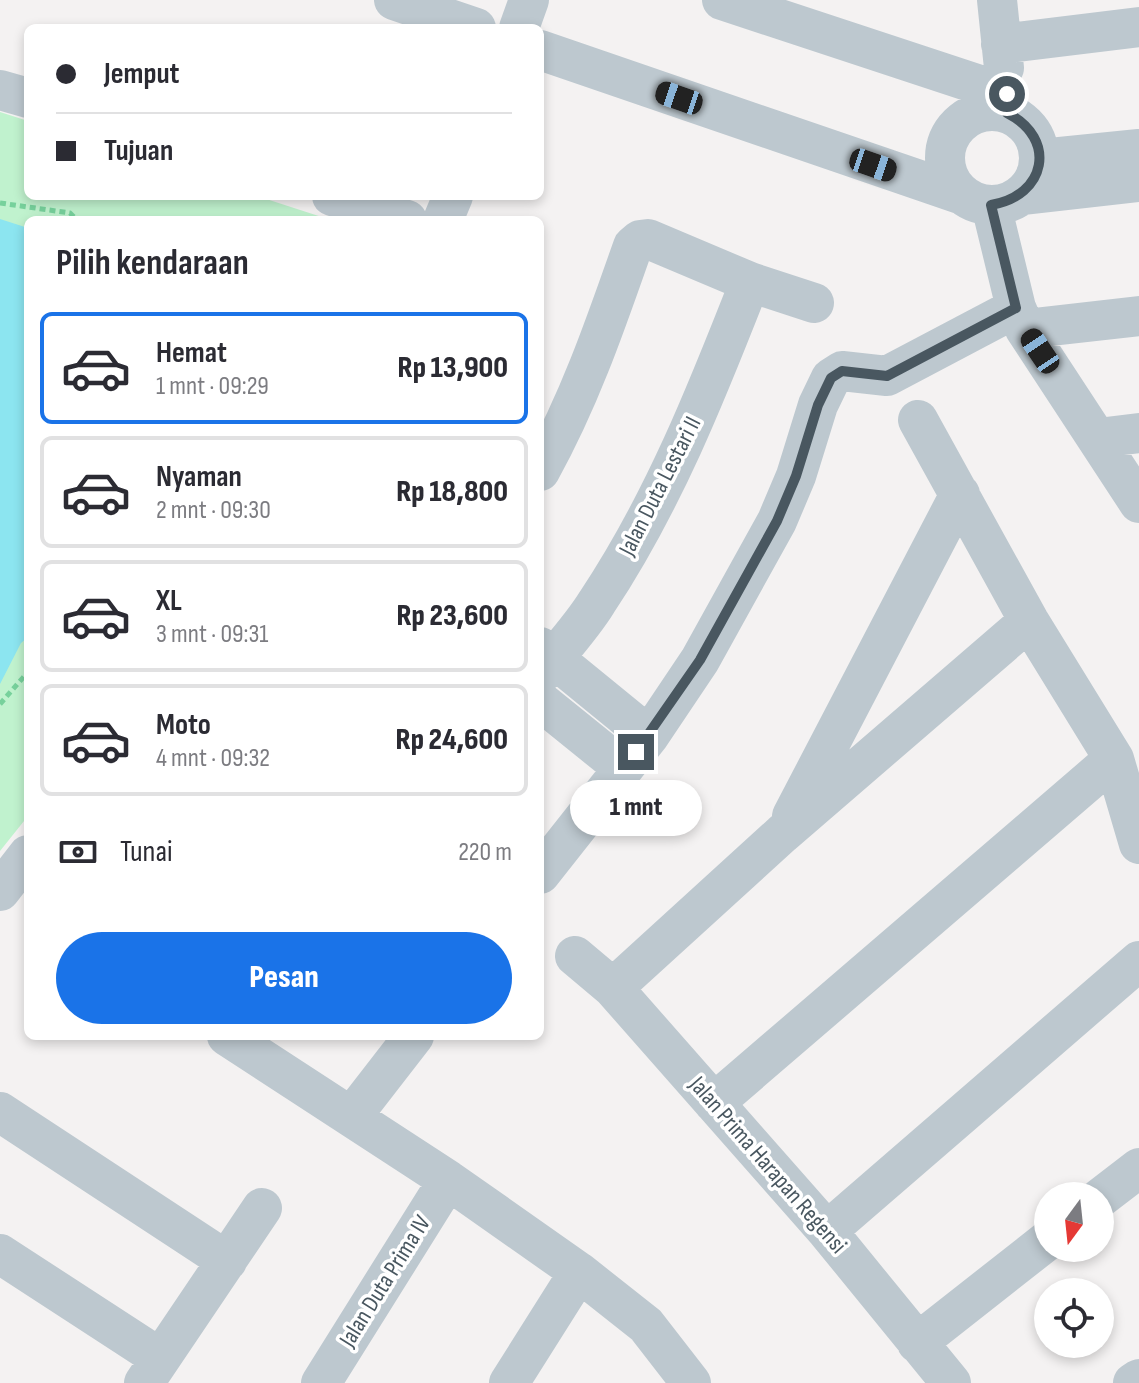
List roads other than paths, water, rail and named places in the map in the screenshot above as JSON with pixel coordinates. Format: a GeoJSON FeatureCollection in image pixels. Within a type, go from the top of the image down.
{"type":"FeatureCollection","features":[{"type":"Feature","properties":{"kind":"street"},"geometry":{"type":"LineString","coordinates":[[394,0],[464,24]]}},
{"type":"Feature","properties":{"kind":"street"},"geometry":{"type":"LineString","coordinates":[[520,24],[529,0]]}},
{"type":"Feature","properties":{"kind":"street"},"geometry":{"type":"LineString","coordinates":[[722,0],[1007,103],[1031,130],[1038,144],[1040,159],[1031,185],[992,198],[952,184],[945,169],[944,152],[949,136],[960,123],[974,113],[1007,103]]}},
{"type":"Feature","properties":{"kind":"street"},"geometry":{"type":"LineString","coordinates":[[997,0],[1007,103]]}},
{"type":"Feature","properties":{"kind":"street"},"geometry":{"type":"LineString","coordinates":[[1001,44],[1139,27]]}},
{"type":"Feature","properties":{"kind":"street"},"geometry":{"type":"LineString","coordinates":[[544,51],[992,198],[1139,182]]}},
{"type":"Feature","properties":{"kind":"street"},"geometry":{"type":"LineString","coordinates":[[0,90],[24,97]]}},
{"type":"Feature","properties":{"kind":"street"},"geometry":{"type":"LineString","coordinates":[[1040,159],[1139,149]]}},
{"type":"Feature","properties":{"kind":"street"},"geometry":{"type":"LineString","coordinates":[[992,198],[1021,319],[1139,503]]}},
{"type":"Feature","properties":{"kind":"street"},"geometry":{"type":"LineString","coordinates":[[344,200],[394,216]]}},
{"type":"Feature","properties":{"kind":"street"},"geometry":{"type":"LineString","coordinates":[[544,464],[566,424],[595,356],[633,246],[640,240],[648,239],[750,282],[814,303]]}},
{"type":"Feature","properties":{"kind":"street","name":"Jalan Duta Lestari II"},"geometry":{"type":"LineString","coordinates":[[545,660],[596,604],[638,531],[696,418],[750,282]]}},
{"type":"Feature","properties":{"kind":"street"},"geometry":{"type":"LineString","coordinates":[[544,869],[649,736],[700,660],[777,521],[796,476],[818,405],[831,378],[842,371],[887,376],[1021,319],[1139,316]]}},
{"type":"Feature","properties":{"kind":"street"},"geometry":{"type":"LineString","coordinates":[[918,420],[1029,621],[1114,759],[1139,844]]}},
{"type":"Feature","properties":{"kind":"street"},"geometry":{"type":"LineString","coordinates":[[1098,438],[1139,433]]}},
{"type":"Feature","properties":{"kind":"street"},"geometry":{"type":"LineString","coordinates":[[782,834],[960,494]]}},
{"type":"Feature","properties":{"kind":"street"},"geometry":{"type":"LineString","coordinates":[[613,988],[782,834],[1029,621]]}},
{"type":"Feature","properties":{"kind":"street"},"geometry":{"type":"LineString","coordinates":[[545,660],[649,736]]}},
{"type":"Feature","properties":{"kind":"street"},"geometry":{"type":"LineString","coordinates":[[544,704],[623,768]]}},
{"type":"Feature","properties":{"kind":"street"},"geometry":{"type":"LineString","coordinates":[[714,1103],[1114,759]]}},
{"type":"Feature","properties":{"kind":"street"},"geometry":{"type":"LineString","coordinates":[[24,860],[0,891],[24,906]]}},
{"type":"Feature","properties":{"kind":"street","name":"Jalan Prima Harapan Regensi"},"geometry":{"type":"LineString","coordinates":[[575,956],[613,988],[827,1231],[951,1383]]}},
{"type":"Feature","properties":{"kind":"street"},"geometry":{"type":"LineString","coordinates":[[827,1231],[1139,961]]}},
{"type":"Feature","properties":{"kind":"street"},"geometry":{"type":"LineString","coordinates":[[245,1040],[579,1272],[646,1325],[691,1383]]}},
{"type":"Feature","properties":{"kind":"street"},"geometry":{"type":"LineString","coordinates":[[352,1116],[411,1040]]}},
{"type":"Feature","properties":{"kind":"street"},"geometry":{"type":"LineString","coordinates":[[0,1112],[227,1261]]}},
{"type":"Feature","properties":{"kind":"street"},"geometry":{"type":"LineString","coordinates":[[1114,1187],[1139,1168]]}},
{"type":"Feature","properties":{"kind":"street","name":"Jalan Duta Prima IV"},"geometry":{"type":"LineString","coordinates":[[321,1383],[448,1180]]}},
{"type":"Feature","properties":{"kind":"street"},"geometry":{"type":"LineString","coordinates":[[0,1254],[152,1370],[262,1208]]}},
{"type":"Feature","properties":{"kind":"street"},"geometry":{"type":"LineString","coordinates":[[917,1343],[1034,1251]]}},
{"type":"Feature","properties":{"kind":"street"},"geometry":{"type":"LineString","coordinates":[[509,1383],[579,1272]]}},
{"type":"Feature","properties":{"kind":"street"},"geometry":{"type":"LineString","coordinates":[[1133,1383],[1139,1379]]}},
{"type":"Feature","properties":{"kind":"water"},"geometry":{"type":"Polygon","coordinates":[[[0,219],[24,227],[24,640],[0,684],[0,219]]]}}]}
